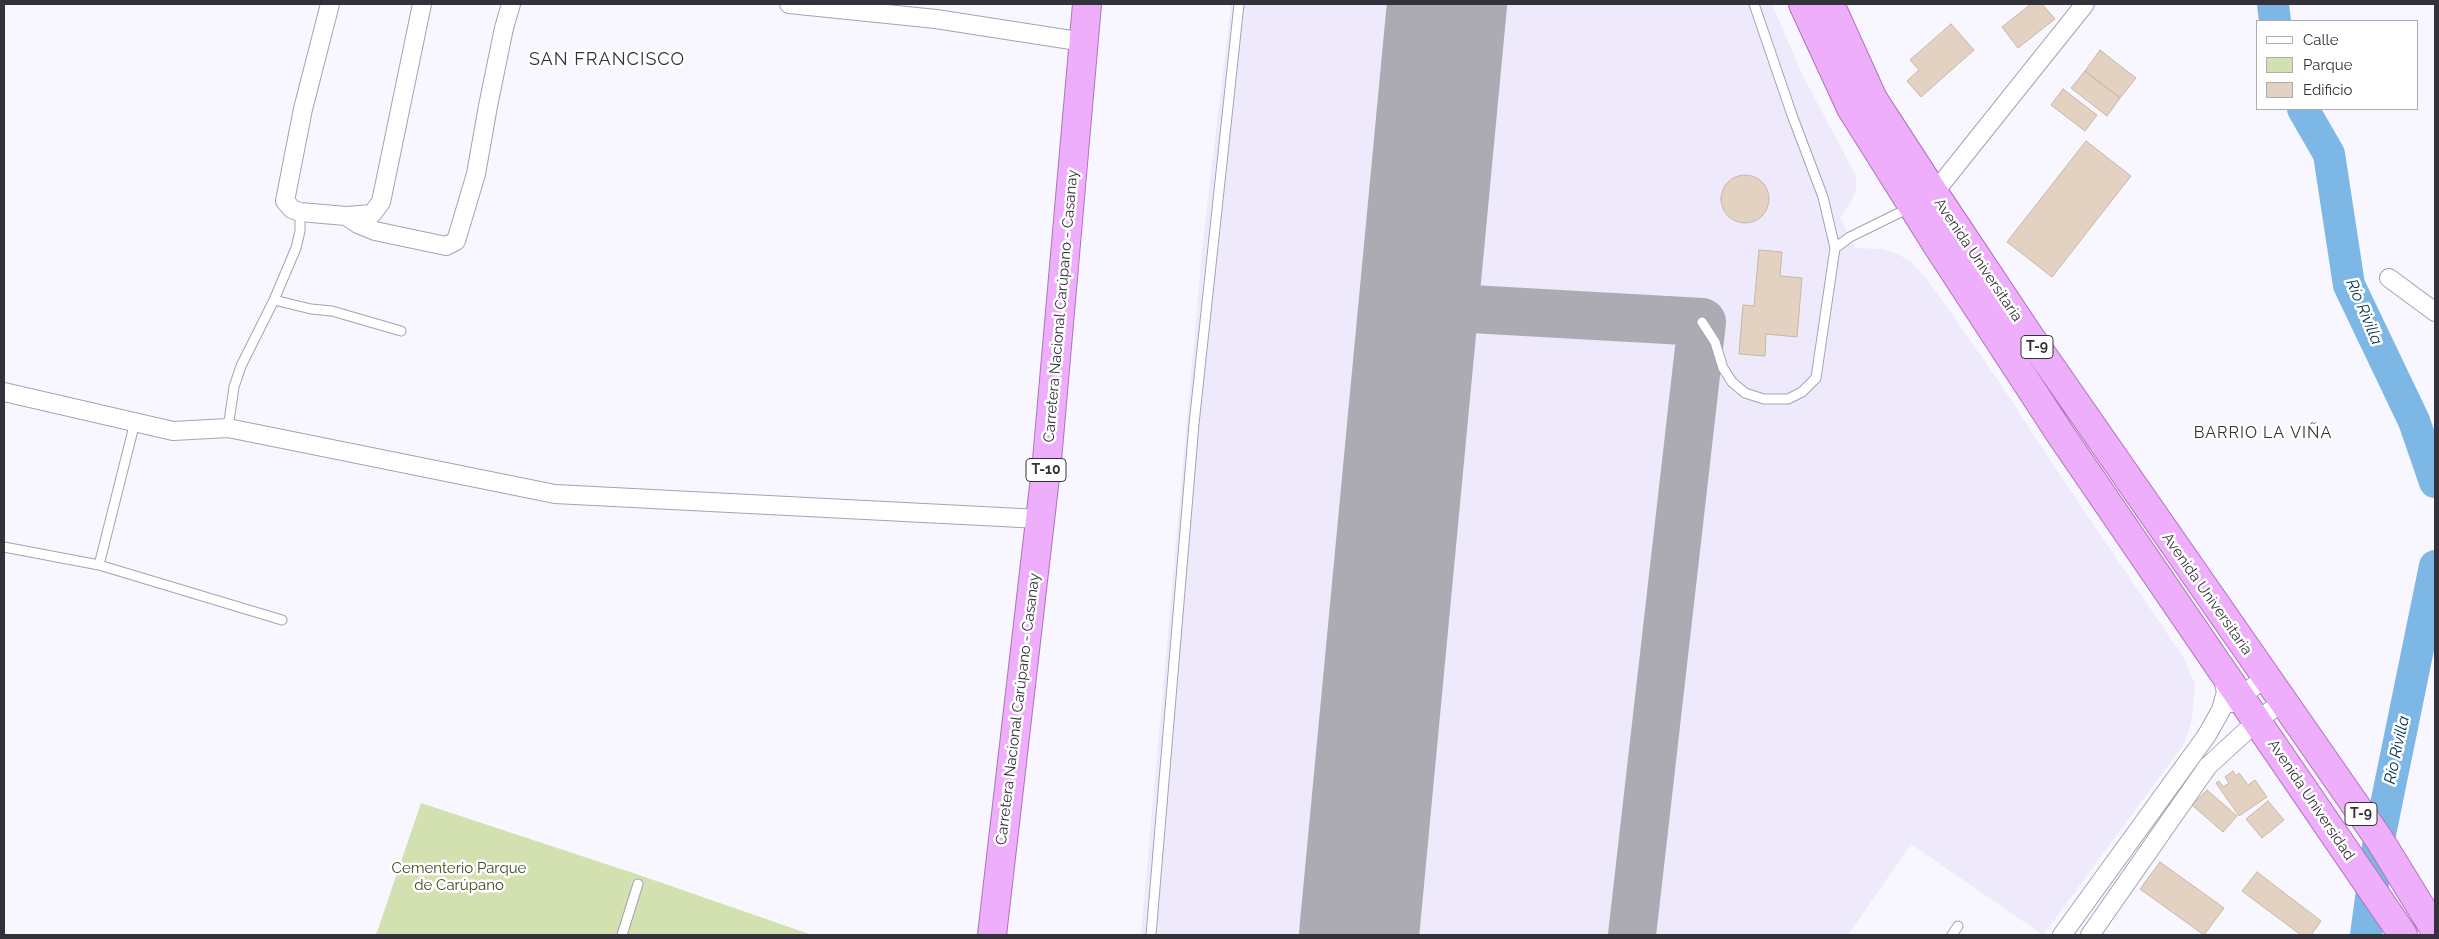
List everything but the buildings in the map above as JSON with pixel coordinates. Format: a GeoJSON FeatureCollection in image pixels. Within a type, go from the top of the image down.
{"type":"FeatureCollection","features":[{"type":"Feature","properties":{"kind":"highway","name":"Carretera Nacional Carúpano - Casanay"},"geometry":{"type":"LineString","coordinates":[[992,935],[1040,519],[1087,4]]}},
{"type":"Feature","properties":{"kind":"highway","name":"Avenida Universitaria"},"geometry":{"type":"LineString","coordinates":[[1803,4],[1851,108],[2030,337],[2265,678]]}},
{"type":"Feature","properties":{"kind":"highway","name":"Avenida Universitaria"},"geometry":{"type":"LineString","coordinates":[[1830,4],[1873,99],[1923,200],[2061,435],[2219,664]]}},
{"type":"Feature","properties":{"kind":"highway","name":"Avenida Universidad"},"geometry":{"type":"LineString","coordinates":[[2219,664],[2231,703],[2257,721],[2402,935]]}},
{"type":"Feature","properties":{"kind":"highway","name":"Avenida Universidad"},"geometry":{"type":"LineString","coordinates":[[2265,678],[2379,839],[2435,930]]}},
{"type":"Feature","properties":{"kind":"street"},"geometry":{"type":"LineString","coordinates":[[330,4],[303,109],[285,201],[292,209],[300,212],[346,216],[372,214],[381,202],[422,4]]}},
{"type":"Feature","properties":{"kind":"street"},"geometry":{"type":"LineString","coordinates":[[346,216],[374,231],[446,246],[456,241],[476,174],[489,97],[504,28],[512,4]]}},
{"type":"Feature","properties":{"kind":"street"},"geometry":{"type":"LineString","coordinates":[[788,4],[936,19],[1084,42]]}},
{"type":"Feature","properties":{"kind":"street"},"geometry":{"type":"LineString","coordinates":[[1923,200],[2082,5]]}},
{"type":"Feature","properties":{"kind":"street"},"geometry":{"type":"LineString","coordinates":[[2389,278],[2435,312]]}},
{"type":"Feature","properties":{"kind":"street"},"geometry":{"type":"LineString","coordinates":[[4,392],[173,431],[228,428],[555,494],[1040,519]]}},
{"type":"Feature","properties":{"kind":"street"},"geometry":{"type":"LineString","coordinates":[[2062,935],[2231,703],[2265,678]]}},
{"type":"Feature","properties":{"kind":"street"},"geometry":{"type":"LineString","coordinates":[[2090,935],[2208,766],[2257,721],[2282,702]]}},
{"type":"Feature","properties":{"kind":"lane"},"geometry":{"type":"LineString","coordinates":[[1151,935],[1194,424],[1239,4]]}},
{"type":"Feature","properties":{"kind":"lane"},"geometry":{"type":"LineString","coordinates":[[1702,322],[1715,342],[1724,368],[1732,382],[1745,393],[1764,399],[1788,399],[1802,392],[1816,378],[1835,248],[1823,197],[1792,115],[1754,4]]}},
{"type":"Feature","properties":{"kind":"lane"},"geometry":{"type":"LineString","coordinates":[[1835,248],[1850,237],[1923,200]]}},
{"type":"Feature","properties":{"kind":"lane"},"geometry":{"type":"LineString","coordinates":[[228,428],[234,387],[241,366],[274,300],[296,248],[300,231],[300,212]]}},
{"type":"Feature","properties":{"kind":"lane"},"geometry":{"type":"LineString","coordinates":[[274,300],[311,309],[332,311],[401,331]]}},
{"type":"Feature","properties":{"kind":"lane"},"geometry":{"type":"LineString","coordinates":[[99,564],[135,422]]}},
{"type":"Feature","properties":{"kind":"lane"},"geometry":{"type":"LineString","coordinates":[[4,547],[99,564],[282,620]]}},
{"type":"Feature","properties":{"kind":"lane"},"geometry":{"type":"LineString","coordinates":[[622,935],[638,884]]}},
{"type":"Feature","properties":{"kind":"lane"},"geometry":{"type":"LineString","coordinates":[[1952,935],[1958,926]]}},
{"type":"Feature","properties":{"kind":"shaded area"},"geometry":{"type":"Polygon","coordinates":[[[1231,4],[1772,4],[1802,74],[1856,176],[1856,189],[1852,200],[1840,218],[1855,248],[1881,249],[1896,253],[1911,262],[1927,279],[1998,380],[2185,660],[2195,684],[2192,719],[2184,744],[2043,935],[1911,844],[1848,935],[1141,935],[1203,241],[1231,4]]]}},
{"type":"Feature","properties":{"kind":"green space","name":"Cementerio Parque de Carúpano"},"geometry":{"type":"Polygon","coordinates":[[[421,803],[642,876],[812,935],[376,935],[421,803]]]}},
{"type":"Feature","properties":{"kind":"waterway","name":"Río Rivilla"},"geometry":{"type":"LineString","coordinates":[[2273,4],[2275,20]]}},
{"type":"Feature","properties":{"kind":"waterway","name":"Río Rivilla"},"geometry":{"type":"LineString","coordinates":[[2304,110],[2329,154],[2349,285],[2414,421],[2435,482]]}},
{"type":"Feature","properties":{"kind":"waterway","name":"Río Rivilla"},"geometry":{"type":"LineString","coordinates":[[2366,935],[2379,839],[2435,566]]}},
{"type":"Feature","properties":{"kind":"taxiway"},"geometry":{"type":"LineString","coordinates":[[1418,306],[1702,322],[1632,935]]}},
{"type":"Feature","properties":{"kind":"runway"},"geometry":{"type":"LineString","coordinates":[[1359,935],[1447,4]]}},
{"type":"Feature","properties":{"kind":"district","name":"SAN FRANCISCO"},"geometry":{"type":"Point","coordinates":[607,60]}},
{"type":"Feature","properties":{"kind":"district","name":"BARRIO LA VIÑA"},"geometry":{"type":"Point","coordinates":[2263,433]}}]}
